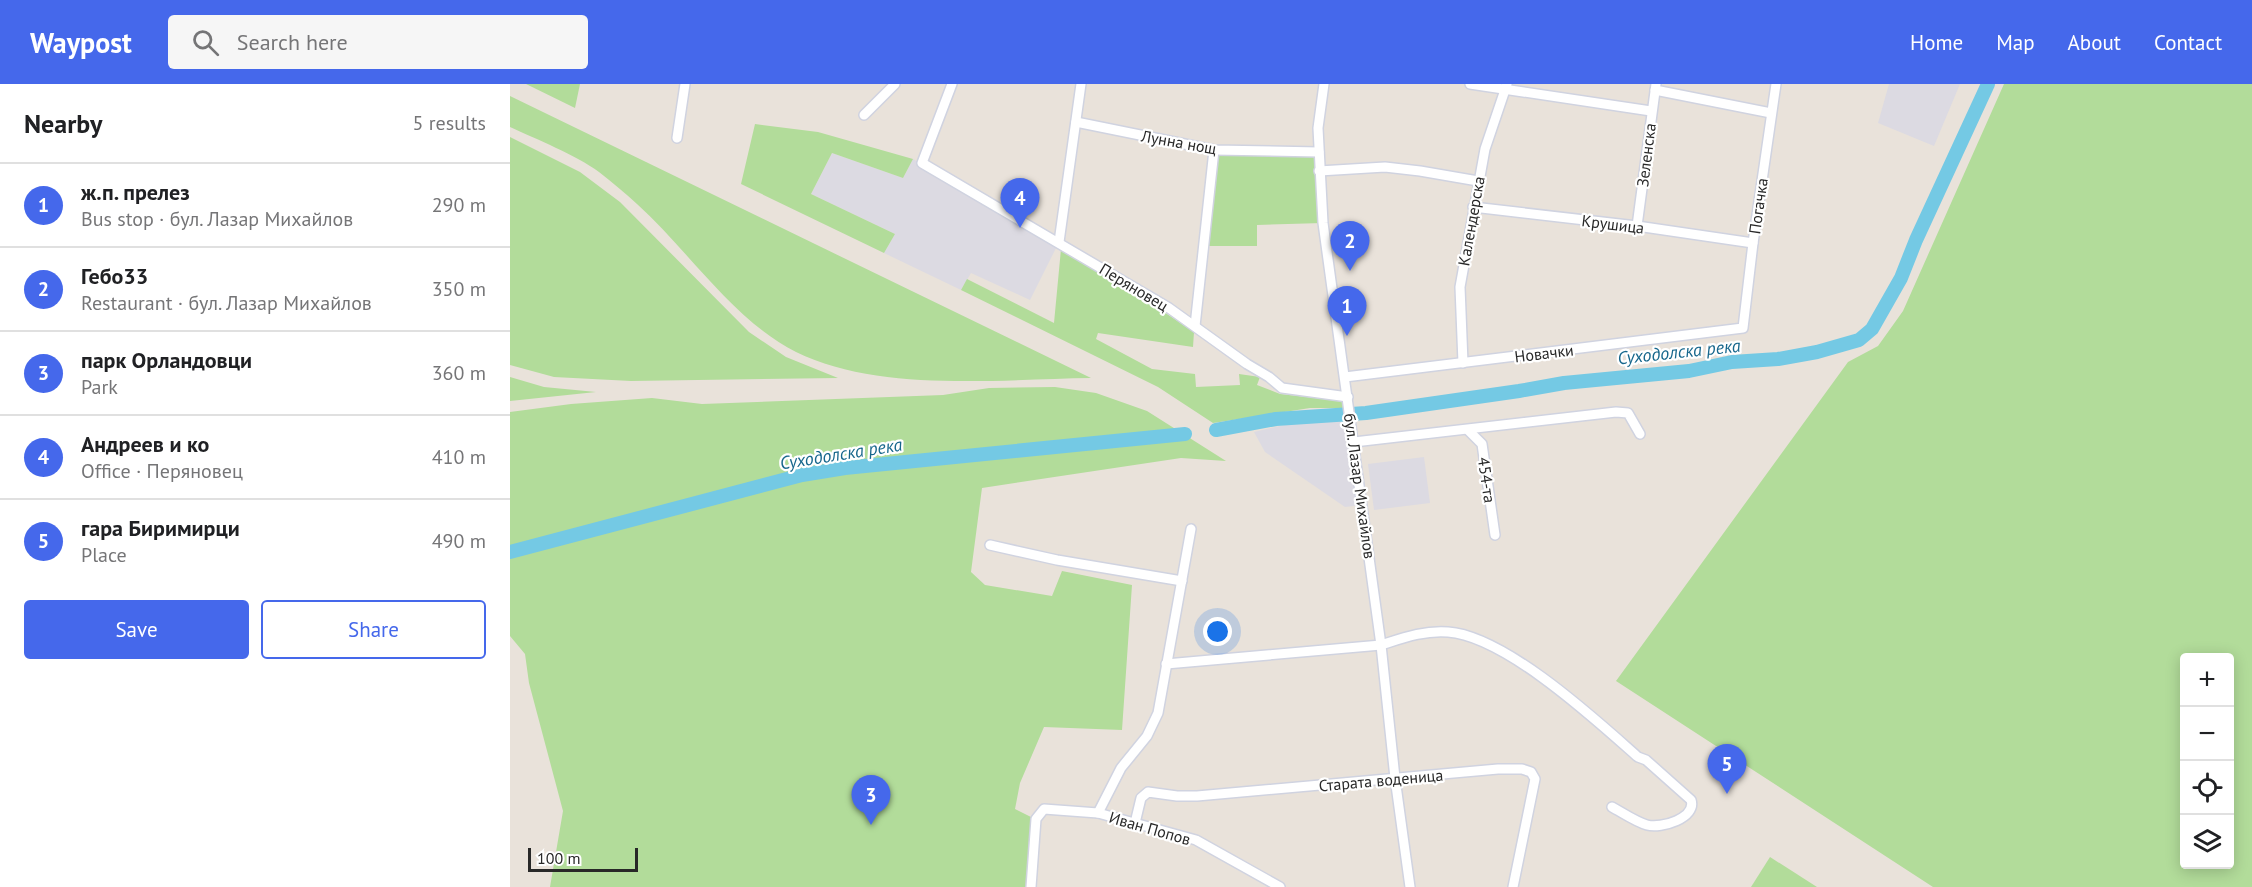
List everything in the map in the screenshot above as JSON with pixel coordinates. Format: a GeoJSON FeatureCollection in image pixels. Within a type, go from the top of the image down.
{"type":"FeatureCollection","features":[{"type":"Feature","properties":{"kind":"street"},"geometry":{"type":"LineString","coordinates":[[677,138],[685,84]]}},
{"type":"Feature","properties":{"kind":"street"},"geometry":{"type":"LineString","coordinates":[[864,115],[895,84]]}},
{"type":"Feature","properties":{"kind":"street","name":"Перяновец"},"geometry":{"type":"LineString","coordinates":[[952,84],[922,163],[1169,308],[1282,388],[1348,398]]}},
{"type":"Feature","properties":{"kind":"street"},"geometry":{"type":"LineString","coordinates":[[1059,242],[1081,84]]}},
{"type":"Feature","properties":{"kind":"street","name":"бул. Лазар Михайлов"},"geometry":{"type":"LineString","coordinates":[[1324,84],[1318,128],[1323,223],[1381,645],[1395,778],[1410,887]]}},
{"type":"Feature","properties":{"kind":"street"},"geometry":{"type":"LineString","coordinates":[[1470,84],[1506,87],[1651,111]]}},
{"type":"Feature","properties":{"kind":"street","name":"Погачка"},"geometry":{"type":"LineString","coordinates":[[1743,328],[1776,84]]}},
{"type":"Feature","properties":{"kind":"street","name":"Календерска"},"geometry":{"type":"LineString","coordinates":[[1463,363],[1460,287],[1485,148],[1506,87]]}},
{"type":"Feature","properties":{"kind":"street"},"geometry":{"type":"LineString","coordinates":[[1655,87],[1772,113]]}},
{"type":"Feature","properties":{"kind":"street","name":"Зеленска"},"geometry":{"type":"LineString","coordinates":[[1637,226],[1655,87]]}},
{"type":"Feature","properties":{"kind":"street","name":"Лунна нощ"},"geometry":{"type":"LineString","coordinates":[[1076,122],[1214,150],[1318,152]]}},
{"type":"Feature","properties":{"kind":"street"},"geometry":{"type":"LineString","coordinates":[[1195,326],[1214,150]]}},
{"type":"Feature","properties":{"kind":"street"},"geometry":{"type":"LineString","coordinates":[[1319,171],[1385,166],[1478,181]]}},
{"type":"Feature","properties":{"kind":"street","name":"Крушица"},"geometry":{"type":"LineString","coordinates":[[1473,207],[1637,226],[1753,243]]}},
{"type":"Feature","properties":{"kind":"street","name":"Новачки"},"geometry":{"type":"LineString","coordinates":[[1345,377],[1743,328]]}},
{"type":"Feature","properties":{"kind":"street"},"geometry":{"type":"LineString","coordinates":[[1354,442],[1616,412],[1628,413],[1640,434]]}},
{"type":"Feature","properties":{"kind":"street","name":"454-та"},"geometry":{"type":"LineString","coordinates":[[1468,430],[1482,444],[1495,535]]}},
{"type":"Feature","properties":{"kind":"street"},"geometry":{"type":"LineString","coordinates":[[1098,813],[1121,768],[1147,736],[1158,713],[1191,529]]}},
{"type":"Feature","properties":{"kind":"street"},"geometry":{"type":"LineString","coordinates":[[990,545],[1057,560],[1182,581]]}},
{"type":"Feature","properties":{"kind":"street"},"geometry":{"type":"LineString","coordinates":[[1166,664],[1381,645],[1411,635],[1447,632],[1469,636],[1496,649],[1538,675],[1638,757],[1646,760],[1691,800],[1693,805],[1688,816],[1665,824],[1649,826],[1612,807]]}},
{"type":"Feature","properties":{"kind":"street","name":"Старата воденица"},"geometry":{"type":"LineString","coordinates":[[1135,823],[1141,798],[1148,792],[1197,796],[1498,769],[1522,769],[1531,772],[1535,779],[1513,887]]}},
{"type":"Feature","properties":{"kind":"street","name":"Иван Попов"},"geometry":{"type":"LineString","coordinates":[[1032,887],[1036,819],[1044,809],[1098,813],[1196,840],[1280,887]]}},
{"type":"Feature","properties":{"kind":"shaded area"},"geometry":{"type":"Polygon","coordinates":[[[1889,84],[1960,84],[1934,146],[1878,123],[1889,84]]]}},
{"type":"Feature","properties":{"kind":"shaded area"},"geometry":{"type":"Polygon","coordinates":[[[832,153],[903,178],[913,159],[1059,242],[1030,300],[971,273],[961,290],[884,253],[895,234],[811,194],[832,153]]]}},
{"type":"Feature","properties":{"kind":"shaded area"},"geometry":{"type":"Polygon","coordinates":[[[1351,421],[1362,505],[1345,507],[1265,452],[1254,432],[1293,423],[1351,421]]]}},
{"type":"Feature","properties":{"kind":"shaded area"},"geometry":{"type":"Polygon","coordinates":[[[1424,457],[1430,503],[1374,510],[1368,464],[1424,457]]]}},
{"type":"Feature","properties":{"kind":"green space"},"geometry":{"type":"Polygon","coordinates":[[[526,84],[580,84],[575,108],[526,84]]]}},
{"type":"Feature","properties":{"kind":"green space"},"geometry":{"type":"Polygon","coordinates":[[[2004,84],[2252,84],[2252,887],[1933,887],[1616,681],[1848,362],[1878,346],[1903,311],[2004,84]]]}},
{"type":"Feature","properties":{"kind":"green space"},"geometry":{"type":"Polygon","coordinates":[[[510,96],[1091,378],[980,381],[902,379],[864,374],[829,365],[796,352],[773,339],[732,304],[656,222],[604,176],[568,153],[510,127],[510,96]]]}},
{"type":"Feature","properties":{"kind":"green space"},"geometry":{"type":"Polygon","coordinates":[[[755,124],[818,132],[913,159],[903,178],[832,153],[811,194],[895,234],[884,253],[741,184],[755,124]]]}},
{"type":"Feature","properties":{"kind":"green space"},"geometry":{"type":"Polygon","coordinates":[[[510,137],[580,172],[620,202],[749,332],[786,357],[838,378],[631,381],[554,377],[510,365],[510,137]]]}},
{"type":"Feature","properties":{"kind":"green space"},"geometry":{"type":"Polygon","coordinates":[[[1214,150],[1319,152],[1323,223],[1257,225],[1257,246],[1204,246],[1214,150]]]}},
{"type":"Feature","properties":{"kind":"green space"},"geometry":{"type":"Polygon","coordinates":[[[1061,249],[1128,288],[1194,332],[1193,347],[1098,333],[1096,339],[1152,369],[1195,374],[1196,387],[1240,385],[1239,374],[1260,377],[1257,385],[1280,394],[1342,401],[1344,408],[1310,408],[1213,423],[1158,387],[961,290],[967,279],[1054,323],[1061,249]]]}},
{"type":"Feature","properties":{"kind":"green space"},"geometry":{"type":"Polygon","coordinates":[[[510,377],[544,387],[596,392],[510,401],[510,377]]]}},
{"type":"Feature","properties":{"kind":"green space"},"geometry":{"type":"Polygon","coordinates":[[[1055,387],[1096,393],[1147,411],[1226,461],[1181,458],[982,488],[971,572],[985,585],[1052,596],[1062,571],[1132,585],[1122,730],[1044,727],[1020,783],[1015,809],[1031,817],[1026,887],[550,887],[563,811],[529,683],[525,654],[510,636],[510,412],[571,404],[652,398],[702,404],[943,395],[989,388],[1055,387]]]}},
{"type":"Feature","properties":{"kind":"green space"},"geometry":{"type":"Polygon","coordinates":[[[1770,857],[1817,887],[1751,887],[1770,857]]]}},
{"type":"Feature","properties":{"kind":"waterway","name":"Суходолска река"},"geometry":{"type":"LineString","coordinates":[[1216,430],[1276,419],[1366,413],[1564,383],[1689,371],[1732,362],[1778,359],[1817,352],[1859,340],[1872,329],[1901,278],[1916,240],[1988,84]]}},
{"type":"Feature","properties":{"kind":"waterway","name":"Суходолска река"},"geometry":{"type":"LineString","coordinates":[[510,552],[802,475],[845,468],[1185,434]]}},
{"type":"Feature","properties":{"kind":"place","name":"Андреев и ко"},"geometry":{"type":"Point","coordinates":[1020,228]}},
{"type":"Feature","properties":{"kind":"place","name":"Гебо33"},"geometry":{"type":"Point","coordinates":[1350,271]}},
{"type":"Feature","properties":{"kind":"place","name":"ж.п. прелез"},"geometry":{"type":"Point","coordinates":[1347,336]}},
{"type":"Feature","properties":{"kind":"place","name":"гара Биримирци"},"geometry":{"type":"Point","coordinates":[1727,794]}},
{"type":"Feature","properties":{"kind":"place","name":"парк Орландовци"},"geometry":{"type":"Point","coordinates":[871,825]}}]}
